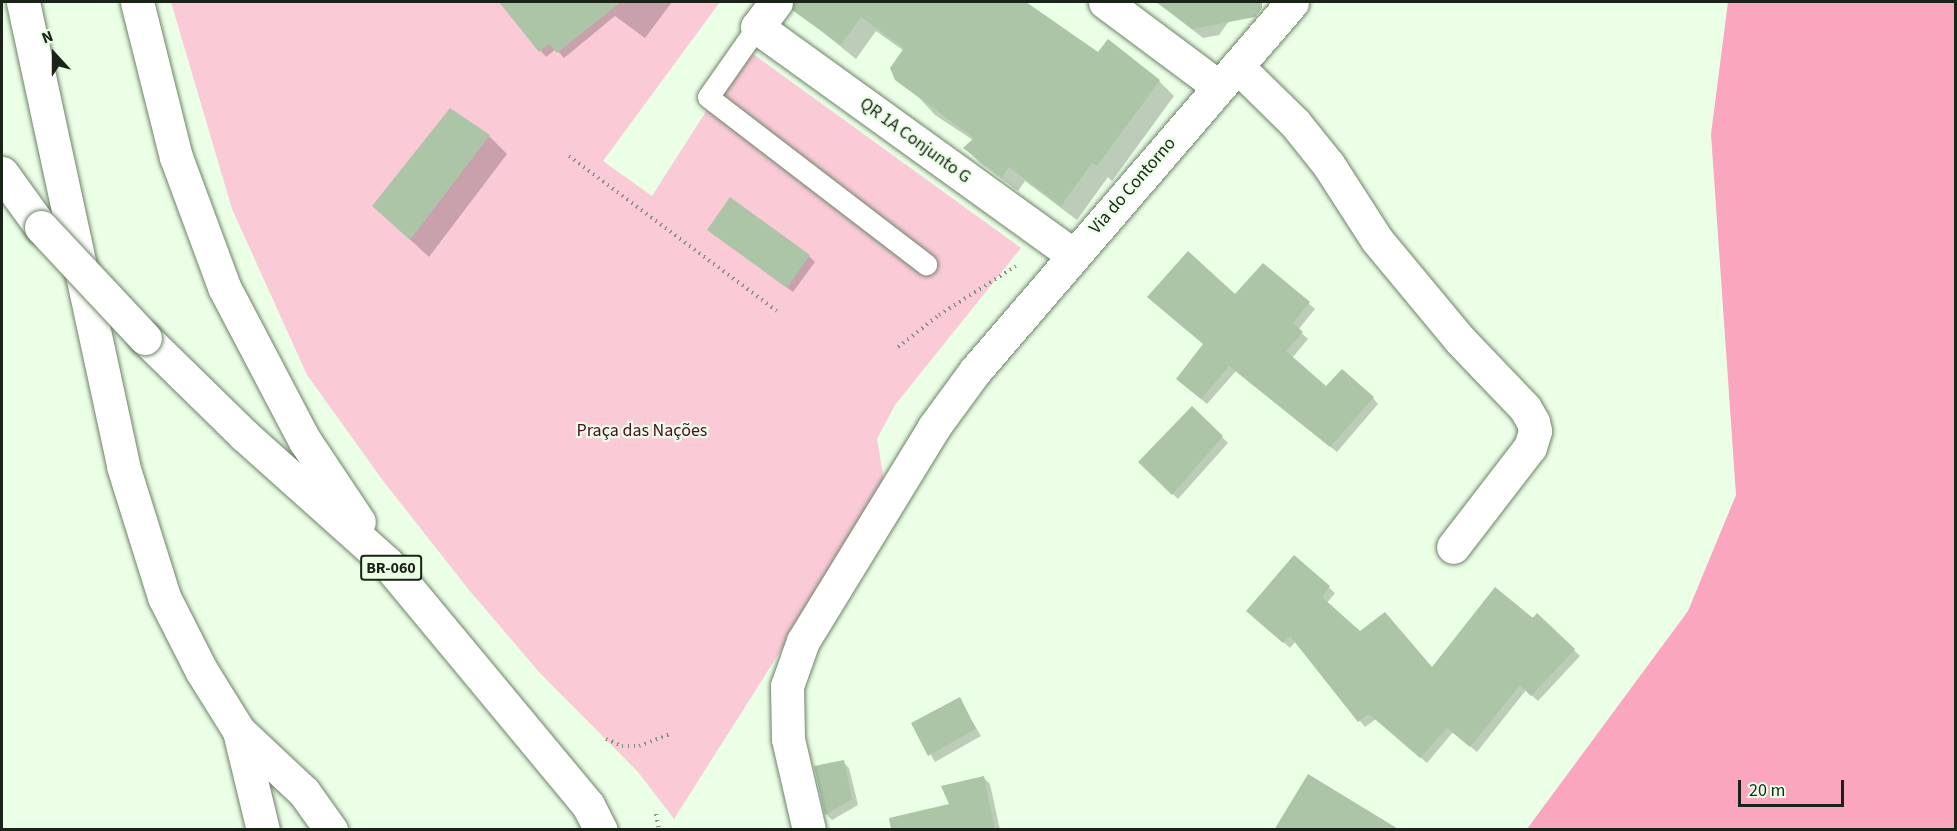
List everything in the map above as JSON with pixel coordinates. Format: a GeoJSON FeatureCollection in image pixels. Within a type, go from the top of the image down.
{"type":"FeatureCollection","features":[{"type":"Feature","properties":{"kind":"main road"},"geometry":{"type":"LineString","coordinates":[[23,2],[123,466],[143,537],[164,597],[201,670],[239,731],[304,792],[331,830]]}},
{"type":"Feature","properties":{"kind":"main road"},"geometry":{"type":"LineString","coordinates":[[137,2],[176,157],[224,287],[305,441],[387,563]]}},
{"type":"Feature","properties":{"kind":"main road"},"geometry":{"type":"LineString","coordinates":[[1105,2],[1228,76],[1295,123],[1328,164],[1377,240],[1460,340],[1525,408],[1535,431],[1530,447],[1453,548]]}},
{"type":"Feature","properties":{"kind":"main road","name":"Via do Contorno"},"geometry":{"type":"LineString","coordinates":[[809,830],[788,739],[787,686],[803,641],[934,427],[1062,247],[1228,76],[1292,2]]}},
{"type":"Feature","properties":{"kind":"main road","name":"QR 1A Conjunto G"},"geometry":{"type":"LineString","coordinates":[[766,14],[1062,247]]}},
{"type":"Feature","properties":{"kind":"main road","name":"BR-060"},"geometry":{"type":"LineString","coordinates":[[2,173],[41,227],[145,338],[244,435],[387,563],[588,804],[601,830]]}},
{"type":"Feature","properties":{"kind":"main road"},"geometry":{"type":"LineString","coordinates":[[239,731],[263,830]]}},
{"type":"Feature","properties":{"kind":"lane"},"geometry":{"type":"LineString","coordinates":[[766,14],[708,97],[926,264]]}},
{"type":"Feature","properties":{"kind":"path"},"geometry":{"type":"LineString","coordinates":[[568,156],[777,311]]}},
{"type":"Feature","properties":{"kind":"path"},"geometry":{"type":"LineString","coordinates":[[898,347],[939,315],[1006,274],[1062,247]]}},
{"type":"Feature","properties":{"kind":"path"},"geometry":{"type":"LineString","coordinates":[[606,739],[622,746],[639,746],[670,734]]}},
{"type":"Feature","properties":{"kind":"path"},"geometry":{"type":"LineString","coordinates":[[656,814],[659,830]]}},
{"type":"Feature","properties":{"kind":"green space","name":"Praça das Nações"},"geometry":{"type":"Polygon","coordinates":[[[171,2],[720,2],[603,161],[652,196],[746,49],[1021,248],[895,405],[877,439],[885,486],[674,819],[638,772],[539,672],[469,590],[384,482],[307,375],[232,209],[171,2]]]}},
{"type":"Feature","properties":{"kind":"shaded area"},"geometry":{"type":"Polygon","coordinates":[[[1728,2],[1955,2],[1955,829],[1527,829],[1688,611],[1736,495],[1711,134],[1728,2]]]}},
{"type":"Feature","properties":{"kind":"building"},"geometry":{"type":"Polygon","coordinates":[[[499,2],[621,2],[557,53],[549,44],[539,52],[499,2]]]}},
{"type":"Feature","properties":{"kind":"building"},"geometry":{"type":"Polygon","coordinates":[[[794,2],[1026,2],[1098,52],[1108,39],[1160,80],[1097,166],[1092,163],[1061,206],[1009,167],[1002,177],[963,148],[974,138],[895,80],[890,68],[904,48],[861,17],[841,45],[792,10],[794,2]]]}},
{"type":"Feature","properties":{"kind":"building"},"geometry":{"type":"Polygon","coordinates":[[[1156,2],[1262,2],[1262,8],[1255,17],[1192,29],[1156,2]]]}},
{"type":"Feature","properties":{"kind":"building"},"geometry":{"type":"Polygon","coordinates":[[[450,108],[490,135],[410,240],[372,206],[450,108]]]}},
{"type":"Feature","properties":{"kind":"building"},"geometry":{"type":"Polygon","coordinates":[[[730,197],[810,255],[787,288],[707,230],[730,197]]]}},
{"type":"Feature","properties":{"kind":"building"},"geometry":{"type":"Polygon","coordinates":[[[1188,251],[1235,294],[1263,263],[1310,302],[1293,323],[1303,332],[1286,351],[1326,386],[1342,369],[1374,397],[1330,447],[1229,366],[1201,399],[1176,379],[1203,344],[1147,297],[1188,251]]]}},
{"type":"Feature","properties":{"kind":"building"},"geometry":{"type":"Polygon","coordinates":[[[1192,406],[1223,436],[1172,495],[1138,462],[1192,406]]]}},
{"type":"Feature","properties":{"kind":"building"},"geometry":{"type":"Polygon","coordinates":[[[1294,555],[1330,586],[1322,597],[1360,631],[1385,612],[1432,667],[1495,587],[1533,618],[1537,613],[1575,649],[1531,696],[1520,685],[1470,747],[1447,728],[1420,758],[1369,714],[1358,722],[1290,636],[1283,643],[1246,611],[1294,555]]]}},
{"type":"Feature","properties":{"kind":"building"},"geometry":{"type":"Polygon","coordinates":[[[960,697],[976,729],[928,756],[911,723],[960,697]]]}},
{"type":"Feature","properties":{"kind":"building"},"geometry":{"type":"Polygon","coordinates":[[[844,760],[852,799],[825,815],[814,766],[844,760]]]}},
{"type":"Feature","properties":{"kind":"building"},"geometry":{"type":"Polygon","coordinates":[[[1308,774],[1400,830],[1274,830],[1308,774]]]}},
{"type":"Feature","properties":{"kind":"building"},"geometry":{"type":"Polygon","coordinates":[[[984,776],[995,830],[891,830],[889,818],[949,804],[941,786],[984,776]]]}}]}
